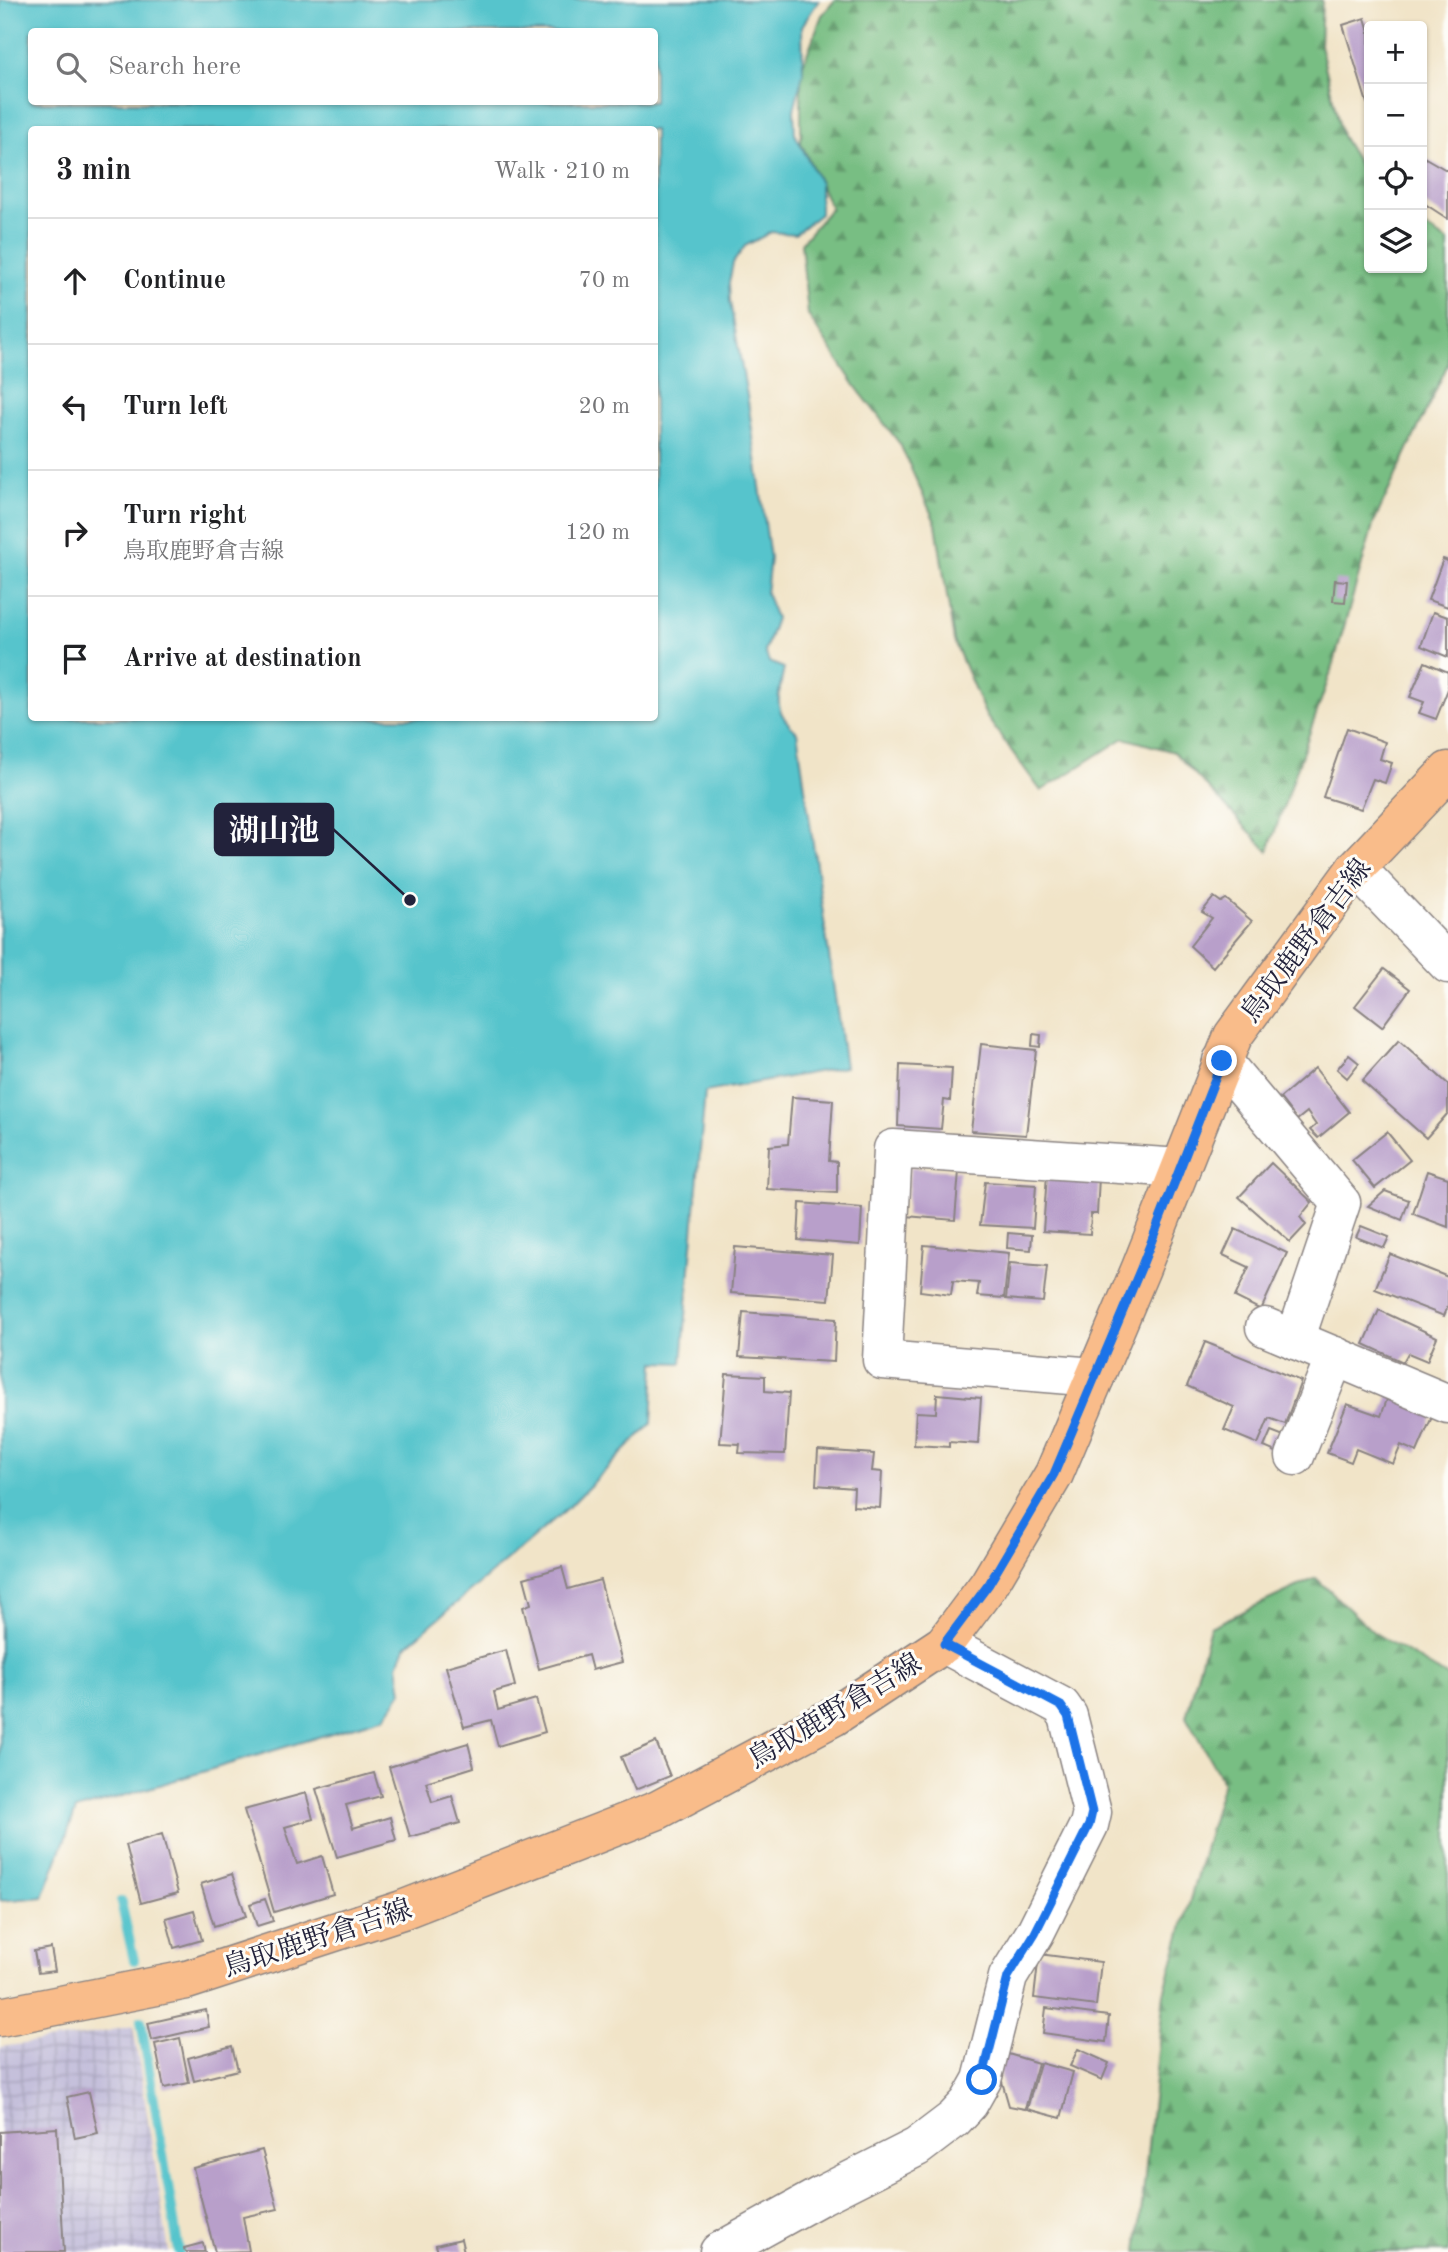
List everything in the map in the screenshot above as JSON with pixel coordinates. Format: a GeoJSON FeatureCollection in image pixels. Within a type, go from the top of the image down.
{"type":"FeatureCollection","features":[{"type":"Feature","properties":{"kind":"main road","name":"鳥取鹿野倉吉線"},"geometry":{"type":"LineString","coordinates":[[0,2017],[187,1980],[402,1910],[645,1815],[833,1717],[944,1644],[989,1584],[1054,1474],[1233,1036],[1356,868],[1448,771]]}},
{"type":"Feature","properties":{"kind":"street"},"geometry":{"type":"LineString","coordinates":[[1356,868],[1448,964]]}},
{"type":"Feature","properties":{"kind":"street"},"geometry":{"type":"LineString","coordinates":[[1222,1061],[1341,1203],[1280,1334],[1448,1404]]}},
{"type":"Feature","properties":{"kind":"street"},"geometry":{"type":"LineString","coordinates":[[1095,1377],[882,1360],[893,1149],[1181,1168]]}},
{"type":"Feature","properties":{"kind":"street"},"geometry":{"type":"LineString","coordinates":[[1295,1456],[1335,1356]]}},
{"type":"Feature","properties":{"kind":"street"},"geometry":{"type":"LineString","coordinates":[[719,2252],[822,2195],[917,2147],[954,2119],[969,2103],[982,2080],[1008,1977],[1035,1933],[1089,1825],[1092,1812],[1068,1716],[1061,1706],[944,1644]]}},
{"type":"Feature","properties":{"kind":"shaded area"},"geometry":{"type":"Polygon","coordinates":[[[133,2026],[169,2252],[0,2252],[0,2047],[133,2026]]]}},
{"type":"Feature","properties":{"kind":"green space"},"geometry":{"type":"Polygon","coordinates":[[[835,0],[1322,0],[1320,45],[1342,136],[1364,173],[1364,273],[1427,273],[1427,228],[1448,242],[1448,364],[1374,522],[1332,669],[1268,851],[1174,752],[1124,738],[1041,791],[986,716],[954,641],[936,524],[900,444],[856,387],[808,315],[801,243],[831,208],[801,143],[801,70],[822,15],[835,0]]]}},
{"type":"Feature","properties":{"kind":"green space"},"geometry":{"type":"Polygon","coordinates":[[[1316,1578],[1373,1632],[1448,1677],[1448,2252],[1137,2252],[1164,1993],[1223,1782],[1186,1717],[1210,1627],[1316,1578]]]}},
{"type":"Feature","properties":{"kind":"water"},"geometry":{"type":"Polygon","coordinates":[[[0,0],[819,0],[802,26],[803,73],[794,110],[795,134],[820,183],[820,214],[795,234],[771,232],[745,246],[733,263],[729,283],[770,558],[766,593],[776,618],[765,651],[769,662],[784,668],[779,695],[780,710],[797,732],[845,1067],[705,1092],[682,1363],[655,1362],[652,1423],[570,1506],[405,1647],[398,1665],[402,1692],[385,1717],[76,1810],[43,1897],[0,1901],[0,0]]]}},
{"type":"Feature","properties":{"kind":"building"},"geometry":{"type":"Polygon","coordinates":[[[1365,18],[1364,93],[1343,25],[1365,18]]]}},
{"type":"Feature","properties":{"kind":"building"},"geometry":{"type":"Polygon","coordinates":[[[1427,159],[1448,171],[1448,219],[1427,205],[1427,159]]]}},
{"type":"Feature","properties":{"kind":"building"},"geometry":{"type":"Polygon","coordinates":[[[1443,559],[1448,561],[1448,607],[1428,600],[1443,559]]]}},
{"type":"Feature","properties":{"kind":"building"},"geometry":{"type":"Polygon","coordinates":[[[1335,580],[1347,581],[1345,602],[1333,601],[1335,580]]]}},
{"type":"Feature","properties":{"kind":"building"},"geometry":{"type":"Polygon","coordinates":[[[1433,612],[1448,617],[1448,657],[1421,646],[1433,612]]]}},
{"type":"Feature","properties":{"kind":"building"},"geometry":{"type":"Polygon","coordinates":[[[1425,662],[1448,672],[1448,689],[1436,719],[1419,713],[1424,702],[1410,697],[1425,662]]]}},
{"type":"Feature","properties":{"kind":"building"},"geometry":{"type":"Polygon","coordinates":[[[1347,728],[1385,742],[1380,759],[1392,763],[1385,783],[1373,779],[1361,809],[1323,797],[1347,728]]]}},
{"type":"Feature","properties":{"kind":"building"},"geometry":{"type":"Polygon","coordinates":[[[1214,897],[1221,902],[1226,899],[1252,921],[1213,967],[1190,946],[1212,918],[1202,912],[1214,897]]]}},
{"type":"Feature","properties":{"kind":"building"},"geometry":{"type":"Polygon","coordinates":[[[1384,969],[1410,989],[1382,1027],[1355,1006],[1384,969]]]}},
{"type":"Feature","properties":{"kind":"building"},"geometry":{"type":"Polygon","coordinates":[[[1033,1034],[1041,1035],[1040,1047],[1032,1046],[1033,1034]]]}},
{"type":"Feature","properties":{"kind":"building"},"geometry":{"type":"Polygon","coordinates":[[[1399,1040],[1448,1084],[1448,1113],[1426,1138],[1362,1081],[1399,1040]]]}},
{"type":"Feature","properties":{"kind":"building"},"geometry":{"type":"Polygon","coordinates":[[[981,1044],[1036,1050],[1026,1135],[971,1131],[981,1044]]]}},
{"type":"Feature","properties":{"kind":"building"},"geometry":{"type":"Polygon","coordinates":[[[1349,1055],[1359,1063],[1347,1078],[1337,1069],[1349,1055]]]}},
{"type":"Feature","properties":{"kind":"building"},"geometry":{"type":"Polygon","coordinates":[[[900,1065],[952,1068],[950,1101],[944,1100],[941,1129],[898,1126],[900,1065]]]}},
{"type":"Feature","properties":{"kind":"building"},"geometry":{"type":"Polygon","coordinates":[[[1315,1068],[1349,1112],[1318,1138],[1310,1130],[1316,1125],[1307,1112],[1297,1120],[1280,1098],[1315,1068]]]}},
{"type":"Feature","properties":{"kind":"building"},"geometry":{"type":"Polygon","coordinates":[[[792,1097],[833,1100],[829,1161],[837,1162],[837,1193],[767,1189],[769,1146],[788,1144],[792,1097]]]}},
{"type":"Feature","properties":{"kind":"building"},"geometry":{"type":"Polygon","coordinates":[[[1387,1132],[1410,1160],[1375,1188],[1352,1160],[1387,1132]]]}},
{"type":"Feature","properties":{"kind":"building"},"geometry":{"type":"Polygon","coordinates":[[[1271,1163],[1312,1202],[1300,1217],[1306,1225],[1290,1242],[1239,1197],[1271,1163]]]}},
{"type":"Feature","properties":{"kind":"building"},"geometry":{"type":"Polygon","coordinates":[[[910,1168],[959,1171],[955,1220],[906,1216],[910,1168]]]}},
{"type":"Feature","properties":{"kind":"building"},"geometry":{"type":"Polygon","coordinates":[[[1427,1171],[1448,1178],[1448,1227],[1413,1214],[1427,1171]]]}},
{"type":"Feature","properties":{"kind":"building"},"geometry":{"type":"Polygon","coordinates":[[[1047,1174],[1099,1177],[1097,1214],[1091,1214],[1090,1234],[1043,1231],[1047,1174]]]}},
{"type":"Feature","properties":{"kind":"building"},"geometry":{"type":"Polygon","coordinates":[[[985,1182],[1036,1185],[1033,1228],[980,1225],[985,1182]]]}},
{"type":"Feature","properties":{"kind":"building"},"geometry":{"type":"Polygon","coordinates":[[[1385,1191],[1409,1200],[1402,1220],[1368,1206],[1385,1191]]]}},
{"type":"Feature","properties":{"kind":"building"},"geometry":{"type":"Polygon","coordinates":[[[800,1203],[862,1208],[860,1245],[798,1240],[800,1203]]]}},
{"type":"Feature","properties":{"kind":"building"},"geometry":{"type":"Polygon","coordinates":[[[1361,1226],[1389,1237],[1384,1248],[1356,1237],[1361,1226]]]}},
{"type":"Feature","properties":{"kind":"building"},"geometry":{"type":"Polygon","coordinates":[[[1235,1229],[1287,1253],[1261,1310],[1235,1297],[1249,1267],[1223,1255],[1235,1229]]]}},
{"type":"Feature","properties":{"kind":"building"},"geometry":{"type":"Polygon","coordinates":[[[1008,1233],[1032,1235],[1031,1250],[1007,1248],[1008,1233]]]}},
{"type":"Feature","properties":{"kind":"building"},"geometry":{"type":"Polygon","coordinates":[[[924,1245],[1009,1253],[1004,1298],[977,1296],[979,1283],[953,1281],[951,1295],[920,1291],[924,1245]]]}},
{"type":"Feature","properties":{"kind":"building"},"geometry":{"type":"Polygon","coordinates":[[[735,1247],[833,1255],[829,1300],[731,1293],[735,1247]]]}},
{"type":"Feature","properties":{"kind":"building"},"geometry":{"type":"Polygon","coordinates":[[[1390,1254],[1448,1277],[1448,1306],[1444,1316],[1375,1289],[1390,1254]]]}},
{"type":"Feature","properties":{"kind":"building"},"geometry":{"type":"Polygon","coordinates":[[[1010,1263],[1047,1266],[1043,1302],[1006,1299],[1010,1263]]]}},
{"type":"Feature","properties":{"kind":"building"},"geometry":{"type":"Polygon","coordinates":[[[1379,1310],[1437,1337],[1427,1361],[1408,1353],[1403,1362],[1364,1344],[1379,1310]]]}},
{"type":"Feature","properties":{"kind":"building"},"geometry":{"type":"Polygon","coordinates":[[[743,1312],[836,1319],[834,1362],[739,1357],[743,1312]]]}},
{"type":"Feature","properties":{"kind":"building"},"geometry":{"type":"Polygon","coordinates":[[[1205,1342],[1301,1381],[1285,1424],[1269,1418],[1258,1444],[1224,1430],[1234,1407],[1187,1386],[1205,1342]]]}},
{"type":"Feature","properties":{"kind":"building"},"geometry":{"type":"Polygon","coordinates":[[[726,1374],[765,1376],[765,1391],[789,1393],[785,1454],[739,1453],[740,1444],[720,1443],[726,1374]]]}},
{"type":"Feature","properties":{"kind":"building"},"geometry":{"type":"Polygon","coordinates":[[[937,1394],[981,1398],[978,1444],[949,1442],[949,1447],[914,1445],[916,1412],[936,1413],[937,1394]]]}},
{"type":"Feature","properties":{"kind":"building"},"geometry":{"type":"Polygon","coordinates":[[[1389,1394],[1434,1412],[1417,1452],[1401,1445],[1393,1464],[1356,1449],[1351,1462],[1327,1453],[1347,1404],[1381,1416],[1389,1394]]]}},
{"type":"Feature","properties":{"kind":"building"},"geometry":{"type":"Polygon","coordinates":[[[1271,1431],[1284,1436],[1278,1453],[1264,1447],[1271,1431]]]}},
{"type":"Feature","properties":{"kind":"building"},"geometry":{"type":"Polygon","coordinates":[[[818,1450],[874,1454],[872,1471],[882,1472],[880,1508],[853,1506],[854,1488],[816,1485],[818,1450]]]}},
{"type":"Feature","properties":{"kind":"building"},"geometry":{"type":"Polygon","coordinates":[[[562,1567],[568,1589],[600,1580],[622,1662],[592,1670],[588,1655],[539,1669],[523,1607],[531,1604],[524,1578],[562,1567]]]}},
{"type":"Feature","properties":{"kind":"building"},"geometry":{"type":"Polygon","coordinates":[[[506,1650],[515,1686],[494,1692],[498,1710],[536,1699],[545,1732],[498,1746],[491,1720],[464,1727],[446,1667],[506,1650]]]}},
{"type":"Feature","properties":{"kind":"building"},"geometry":{"type":"Polygon","coordinates":[[[656,1742],[670,1776],[635,1790],[621,1757],[656,1742]]]}},
{"type":"Feature","properties":{"kind":"building"},"geometry":{"type":"Polygon","coordinates":[[[468,1743],[474,1767],[426,1782],[432,1802],[452,1796],[460,1823],[410,1837],[389,1767],[468,1743]]]}},
{"type":"Feature","properties":{"kind":"building"},"geometry":{"type":"Polygon","coordinates":[[[374,1773],[381,1796],[346,1805],[353,1828],[390,1817],[396,1840],[337,1857],[316,1789],[374,1773]]]}},
{"type":"Feature","properties":{"kind":"building"},"geometry":{"type":"Polygon","coordinates":[[[306,1793],[313,1819],[285,1827],[297,1864],[322,1856],[333,1894],[274,1912],[244,1810],[306,1793]]]}},
{"type":"Feature","properties":{"kind":"building"},"geometry":{"type":"Polygon","coordinates":[[[162,1834],[178,1893],[141,1903],[126,1845],[162,1834]]]}},
{"type":"Feature","properties":{"kind":"building"},"geometry":{"type":"Polygon","coordinates":[[[232,1874],[246,1916],[214,1926],[201,1884],[232,1874]]]}},
{"type":"Feature","properties":{"kind":"building"},"geometry":{"type":"Polygon","coordinates":[[[265,1899],[273,1921],[257,1926],[250,1904],[265,1899]]]}},
{"type":"Feature","properties":{"kind":"building"},"geometry":{"type":"Polygon","coordinates":[[[194,1910],[202,1940],[174,1948],[166,1918],[194,1910]]]}},
{"type":"Feature","properties":{"kind":"building"},"geometry":{"type":"Polygon","coordinates":[[[51,1948],[55,1971],[38,1973],[34,1951],[51,1948]]]}},
{"type":"Feature","properties":{"kind":"building"},"geometry":{"type":"Polygon","coordinates":[[[1039,1954],[1101,1962],[1096,2006],[1034,1998],[1039,1954]]]}},
{"type":"Feature","properties":{"kind":"building"},"geometry":{"type":"Polygon","coordinates":[[[1046,2008],[1109,2016],[1106,2042],[1043,2033],[1046,2008]]]}},
{"type":"Feature","properties":{"kind":"building"},"geometry":{"type":"Polygon","coordinates":[[[206,2010],[209,2027],[152,2040],[148,2023],[206,2010]]]}},
{"type":"Feature","properties":{"kind":"building"},"geometry":{"type":"Polygon","coordinates":[[[180,2038],[189,2083],[164,2088],[155,2044],[180,2038]]]}},
{"type":"Feature","properties":{"kind":"building"},"geometry":{"type":"Polygon","coordinates":[[[232,2046],[238,2070],[194,2081],[188,2058],[232,2046]]]}},
{"type":"Feature","properties":{"kind":"building"},"geometry":{"type":"Polygon","coordinates":[[[1078,2049],[1109,2063],[1102,2080],[1070,2066],[1078,2049]]]}},
{"type":"Feature","properties":{"kind":"building"},"geometry":{"type":"Polygon","coordinates":[[[1005,2053],[1038,2063],[1025,2109],[1009,2106],[999,2071],[1005,2053]]]}},
{"type":"Feature","properties":{"kind":"building"},"geometry":{"type":"Polygon","coordinates":[[[1040,2063],[1073,2072],[1061,2118],[1027,2109],[1040,2063]]]}},
{"type":"Feature","properties":{"kind":"building"},"geometry":{"type":"Polygon","coordinates":[[[89,2092],[98,2133],[75,2138],[67,2097],[89,2092]]]}},
{"type":"Feature","properties":{"kind":"building"},"geometry":{"type":"Polygon","coordinates":[[[57,2128],[64,2252],[0,2252],[0,2132],[57,2128]]]}},
{"type":"Feature","properties":{"kind":"building"},"geometry":{"type":"Polygon","coordinates":[[[262,2150],[278,2209],[243,2217],[249,2251],[215,2252],[193,2168],[262,2150]]]}},
{"type":"Feature","properties":{"kind":"building"},"geometry":{"type":"Polygon","coordinates":[[[461,2239],[464,2252],[438,2252],[436,2245],[461,2239]]]}},
{"type":"Feature","properties":{"kind":"building"},"geometry":{"type":"Polygon","coordinates":[[[203,2243],[205,2252],[185,2252],[184,2248],[203,2243]]]}},
{"type":"Feature","properties":{"kind":"waterway"},"geometry":{"type":"LineString","coordinates":[[121,1902],[134,1960]]}},
{"type":"Feature","properties":{"kind":"waterway"},"geometry":{"type":"LineString","coordinates":[[141,2021],[179,2252]]}},
{"type":"Feature","properties":{"kind":"place","name":"湖山池"},"geometry":{"type":"Point","coordinates":[410,900]}},
{"type":"Feature","properties":{"kind":"route"},"geometry":{"type":"LineString","coordinates":[[982,2080],[1008,1977],[1035,1933],[1089,1825],[1092,1812],[1068,1716],[1061,1706],[944,1644],[989,1584],[1054,1474],[1141,1268],[1222,1061]]}}]}
